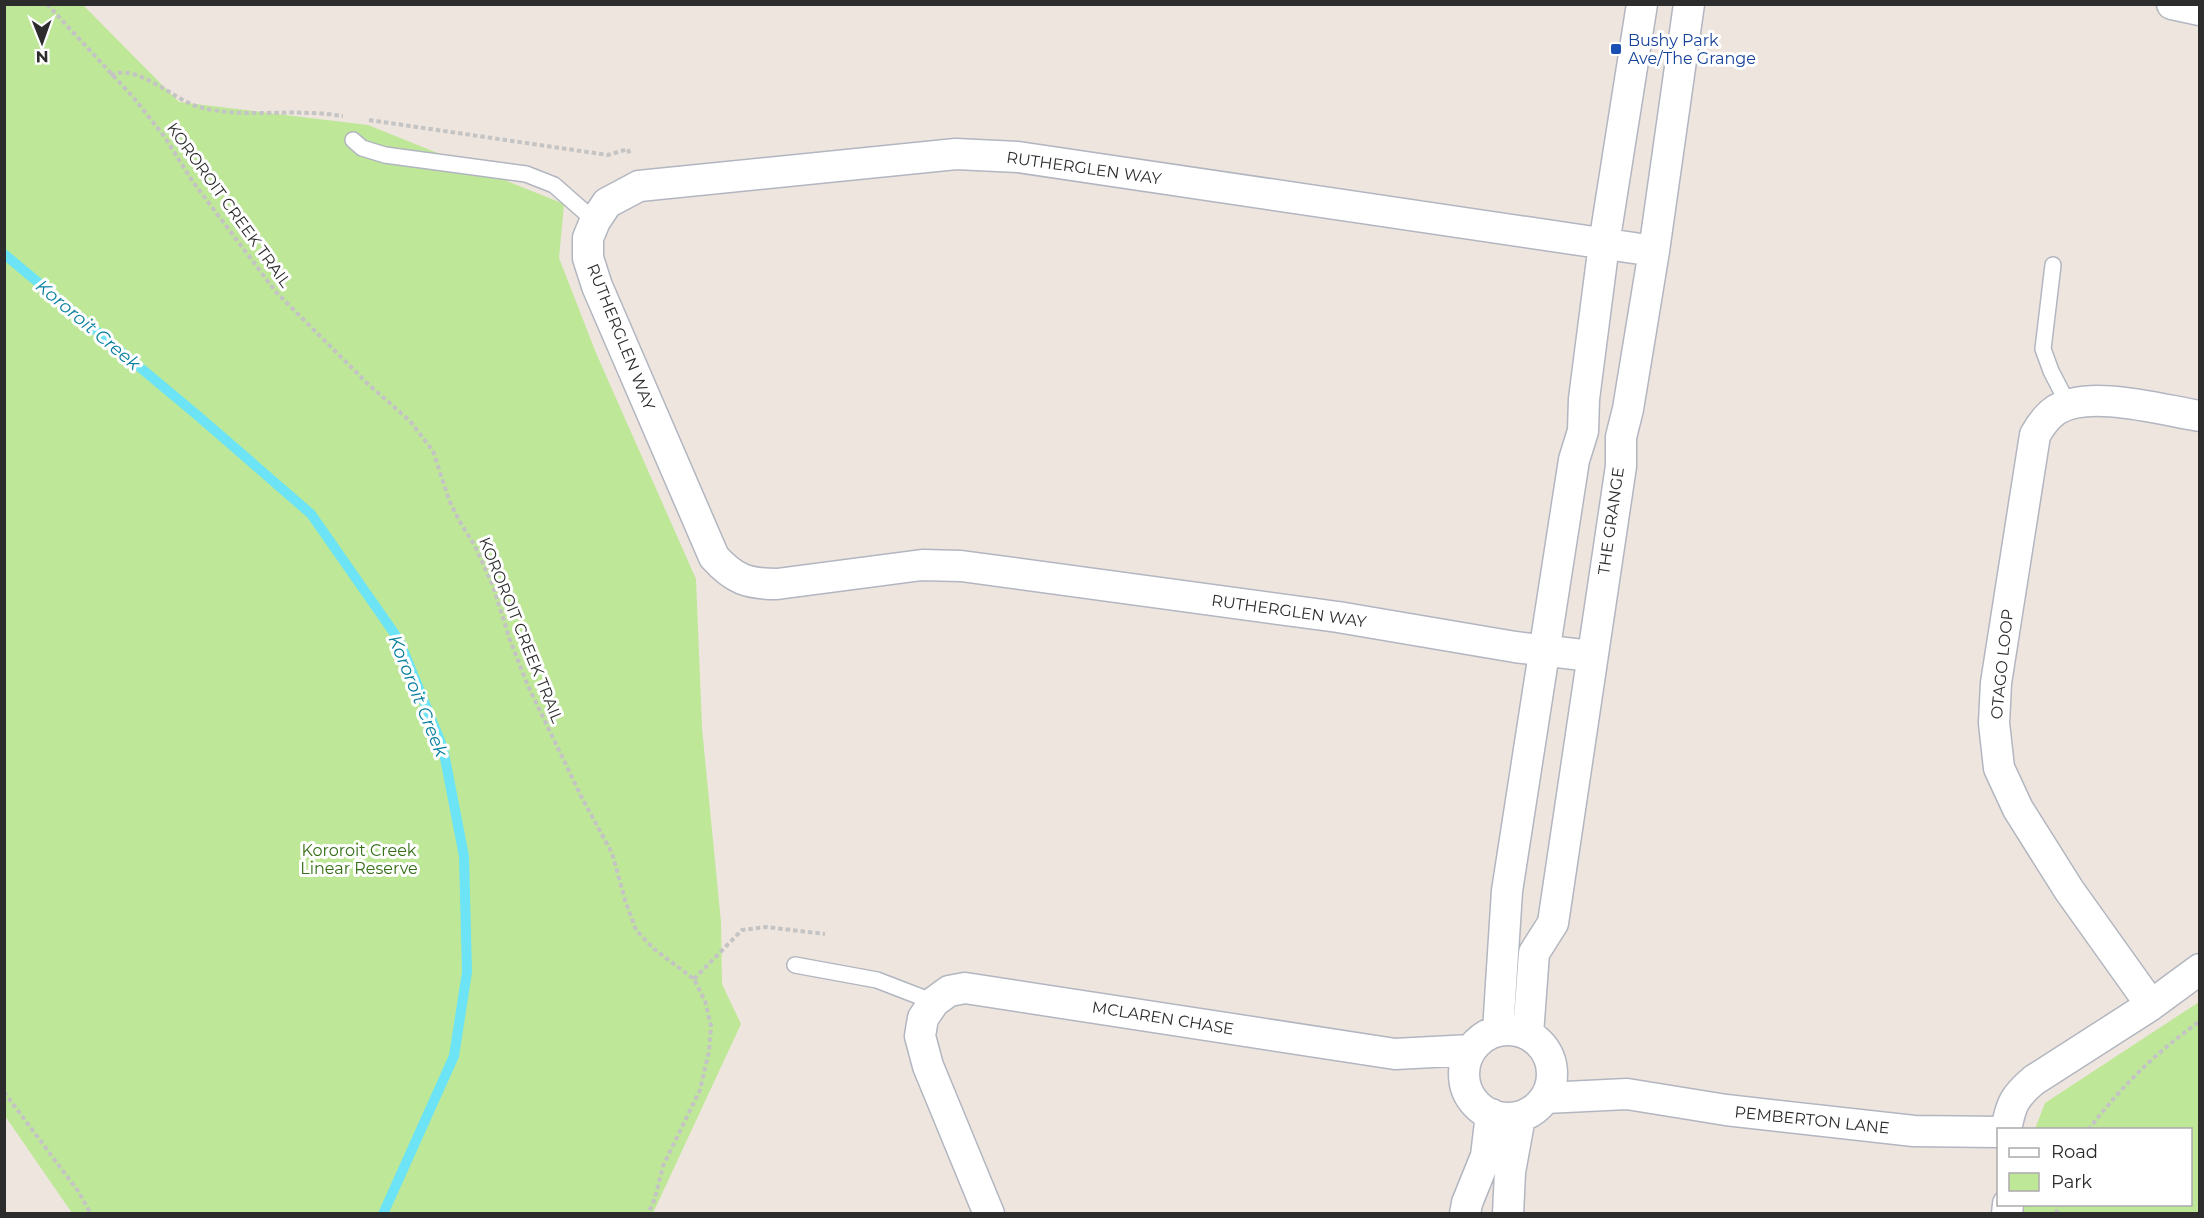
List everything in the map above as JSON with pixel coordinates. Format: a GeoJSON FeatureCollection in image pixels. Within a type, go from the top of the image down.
{"type":"FeatureCollection","features":[{"type":"Feature","properties":{"kind":"street"},"geometry":{"type":"LineString","coordinates":[[1498,1031],[1507,891],[1574,460],[1583,431],[1584,399],[1604,243],[1642,4]]}},
{"type":"Feature","properties":{"kind":"street","name":"THE GRANGE"},"geometry":{"type":"LineString","coordinates":[[1528,1034],[1534,953],[1553,923],[1621,466],[1620,437],[1628,408],[1689,4]]}},
{"type":"Feature","properties":{"kind":"street"},"geometry":{"type":"LineString","coordinates":[[2172,4],[2199,10]]}},
{"type":"Feature","properties":{"kind":"street","name":"RUTHERGLEN WAY"},"geometry":{"type":"LineString","coordinates":[[1591,656],[1545,651],[1338,617],[961,566],[922,565],[777,584],[760,584],[740,579],[728,572],[714,557],[597,286],[588,258],[588,238],[595,221],[607,203],[639,186],[956,154],[1018,157],[1653,251]]}},
{"type":"Feature","properties":{"kind":"street","name":"OTAGO LOOP"},"geometry":{"type":"LineString","coordinates":[[2151,1005],[2039,845],[2018,809],[1999,768],[1994,723],[1996,683],[2035,435],[2043,422],[2055,411],[2068,404],[2102,400],[2199,416]]}},
{"type":"Feature","properties":{"kind":"street"},"geometry":{"type":"LineString","coordinates":[[2006,1128],[2011,1106],[2034,1080],[2151,1005],[2199,969]]}},
{"type":"Feature","properties":{"kind":"street","name":"MCLAREN CHASE"},"geometry":{"type":"LineString","coordinates":[[934,1002],[949,991],[966,988],[1395,1054],[1471,1050]]}},
{"type":"Feature","properties":{"kind":"street"},"geometry":{"type":"LineString","coordinates":[[934,1002],[923,1018],[920,1036],[922,1050],[989,1214]]}},
{"type":"Feature","properties":{"kind":"street"},"geometry":{"type":"LineString","coordinates":[[1514,1030],[1528,1034],[1539,1042],[1552,1066],[1550,1088],[1545,1098],[1529,1113],[1505,1116],[1479,1107],[1470,1095],[1465,1082],[1466,1060],[1471,1050],[1478,1042],[1498,1031],[1514,1030]]}},
{"type":"Feature","properties":{"kind":"street","name":"MCLAREN CHASE"},"geometry":{"type":"LineString","coordinates":[[1395,1054],[1465,1082]]}},
{"type":"Feature","properties":{"kind":"street","name":"PEMBERTON LANE"},"geometry":{"type":"LineString","coordinates":[[1552,1066],[1627,1094],[1726,1110],[1914,1131],[1997,1132]]}},
{"type":"Feature","properties":{"kind":"street","name":"PEMBERTON LANE"},"geometry":{"type":"LineString","coordinates":[[1545,1098],[1627,1094]]}},
{"type":"Feature","properties":{"kind":"street"},"geometry":{"type":"LineString","coordinates":[[1465,1214],[1467,1203],[1486,1156],[1505,1116]]}},
{"type":"Feature","properties":{"kind":"street"},"geometry":{"type":"LineString","coordinates":[[1505,1116],[1510,1172],[1508,1214]]}},
{"type":"Feature","properties":{"kind":"lane"},"geometry":{"type":"LineString","coordinates":[[353,140],[362,148],[385,155],[526,174],[554,185],[595,221]]}},
{"type":"Feature","properties":{"kind":"lane"},"geometry":{"type":"LineString","coordinates":[[2053,265],[2043,349],[2051,372],[2068,404]]}},
{"type":"Feature","properties":{"kind":"lane"},"geometry":{"type":"LineString","coordinates":[[795,965],[877,980],[934,1002]]}},
{"type":"Feature","properties":{"kind":"path","name":"KOROROIT CREEK TRAIL"},"geometry":{"type":"LineString","coordinates":[[47,4],[133,98],[164,136],[193,182],[276,292],[368,384],[410,421],[433,451],[449,500],[475,546],[493,586],[528,686],[581,796],[612,853],[636,930],[654,949],[693,979],[705,1001],[711,1026],[709,1051],[700,1090],[663,1166],[655,1198],[648,1214]]}},
{"type":"Feature","properties":{"kind":"path"},"geometry":{"type":"LineString","coordinates":[[111,76],[118,72],[128,71],[181,100],[200,107],[243,113],[312,113],[352,118]]}},
{"type":"Feature","properties":{"kind":"path"},"geometry":{"type":"LineString","coordinates":[[363,119],[608,155],[628,149],[639,186]]}},
{"type":"Feature","properties":{"kind":"path"},"geometry":{"type":"LineString","coordinates":[[693,979],[742,930],[766,927],[825,934]]}},
{"type":"Feature","properties":{"kind":"path"},"geometry":{"type":"LineString","coordinates":[[2090,1128],[2117,1093],[2149,1061],[2199,1021]]}},
{"type":"Feature","properties":{"kind":"path"},"geometry":{"type":"LineString","coordinates":[[4,1092],[78,1191],[92,1214]]}},
{"type":"Feature","properties":{"kind":"green space","name":"Kororoit Creek Linear Reserve"},"geometry":{"type":"Polygon","coordinates":[[[4,5],[83,5],[179,102],[368,125],[564,204],[559,258],[596,353],[696,579],[702,728],[721,922],[722,984],[741,1024],[653,1213],[72,1213],[5,1116],[4,5]]]}},
{"type":"Feature","properties":{"kind":"green space"},"geometry":{"type":"Polygon","coordinates":[[[2199,1002],[2199,1213],[2021,1214],[2022,1206],[2192,1206],[2192,1128],[2035,1128],[2045,1103],[2199,1002]]]}},
{"type":"Feature","properties":{"kind":"waterway","name":"Kororoit Creek"},"geometry":{"type":"LineString","coordinates":[[4,254],[197,415],[311,514],[399,640],[443,748],[464,856],[467,972],[454,1056],[383,1214]]}},
{"type":"Feature","properties":{"kind":"place","name":"Bushy Park Ave/The Grange"},"geometry":{"type":"Point","coordinates":[1616,49]}}]}
